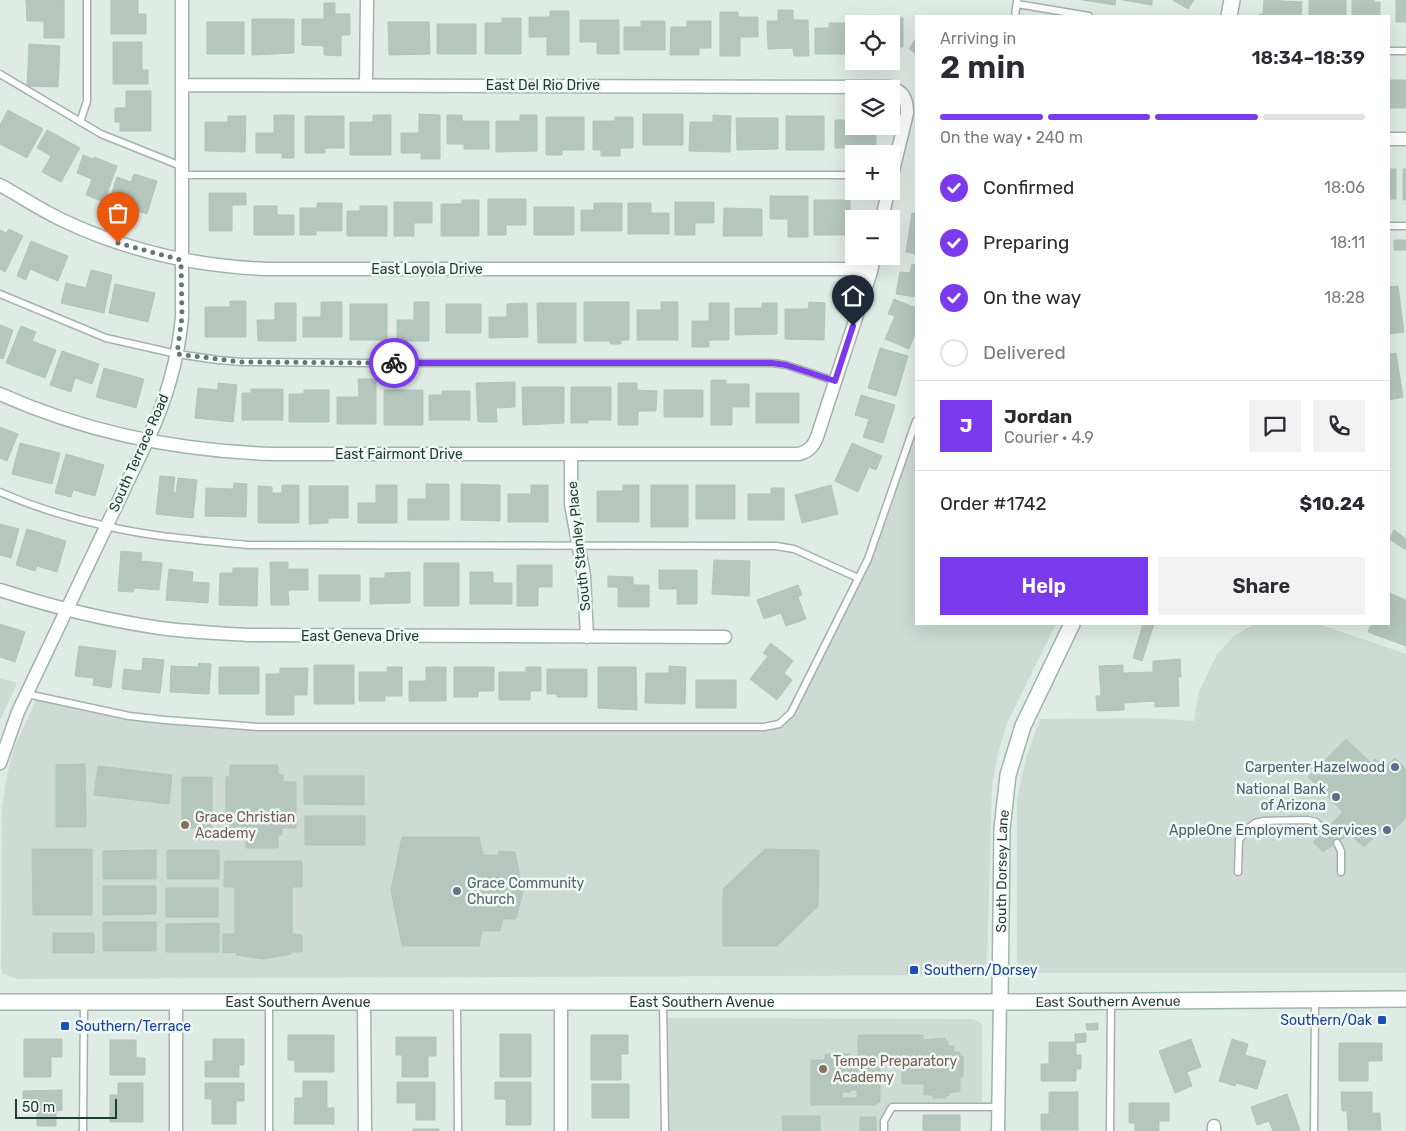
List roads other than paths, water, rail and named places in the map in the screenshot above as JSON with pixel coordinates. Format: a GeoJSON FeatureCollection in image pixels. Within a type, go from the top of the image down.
{"type":"FeatureCollection","features":[{"type":"Feature","properties":{"kind":"main road"},"geometry":{"type":"LineString","coordinates":[[1229,15],[1232,0]]}},
{"type":"Feature","properties":{"kind":"main road","name":"South Dorsey Lane"},"geometry":{"type":"LineString","coordinates":[[1000,1002],[1002,829],[1008,775],[1023,726],[1072,625]]}},
{"type":"Feature","properties":{"kind":"main road","name":"East Southern Avenue"},"geometry":{"type":"LineString","coordinates":[[0,1002],[1000,1002],[1406,999]]}},
{"type":"Feature","properties":{"kind":"street","name":"South Terrace Road"},"geometry":{"type":"LineString","coordinates":[[0,764],[9,734],[27,694],[147,441],[168,391],[177,354],[182,317],[182,0]]}},
{"type":"Feature","properties":{"kind":"street"},"geometry":{"type":"LineString","coordinates":[[366,0],[366,85]]}},
{"type":"Feature","properties":{"kind":"street","name":"East Del Rio Drive"},"geometry":{"type":"LineString","coordinates":[[182,85],[881,86],[896,89],[902,92],[906,98],[907,113],[899,145]]}},
{"type":"Feature","properties":{"kind":"street"},"geometry":{"type":"LineString","coordinates":[[1390,139],[1406,139]]}},
{"type":"Feature","properties":{"kind":"street","name":"East Loyola Drive"},"geometry":{"type":"LineString","coordinates":[[0,185],[44,211],[92,233],[138,249],[181,260],[225,267],[266,269],[847,269],[871,272]]}},
{"type":"Feature","properties":{"kind":"street"},"geometry":{"type":"LineString","coordinates":[[835,381],[872,265]]}},
{"type":"Feature","properties":{"kind":"street","name":"East Fairmont Drive"},"geometry":{"type":"LineString","coordinates":[[0,394],[73,422],[118,435],[209,451],[241,453],[789,455],[807,452],[813,445],[835,381]]}},
{"type":"Feature","properties":{"kind":"street","name":"South Stanley Place"},"geometry":{"type":"LineString","coordinates":[[571,455],[571,504],[586,591],[586,637]]}},
{"type":"Feature","properties":{"kind":"street","name":"East Geneva Drive"},"geometry":{"type":"LineString","coordinates":[[0,590],[67,610],[160,628],[247,636],[725,637]]}},
{"type":"Feature","properties":{"kind":"street"},"geometry":{"type":"LineString","coordinates":[[176,1002],[176,1131]]}},
{"type":"Feature","properties":{"kind":"street"},"geometry":{"type":"LineString","coordinates":[[364,1002],[365,1131]]}},
{"type":"Feature","properties":{"kind":"street"},"geometry":{"type":"LineString","coordinates":[[561,1002],[562,1131]]}},
{"type":"Feature","properties":{"kind":"street","name":"South Dorsey Lane"},"geometry":{"type":"LineString","coordinates":[[998,1131],[1000,1002]]}},
{"type":"Feature","properties":{"kind":"lane"},"geometry":{"type":"LineString","coordinates":[[80,122],[87,101],[87,0]]}},
{"type":"Feature","properties":{"kind":"lane"},"geometry":{"type":"LineString","coordinates":[[1015,15],[1017,2],[1084,15]]}},
{"type":"Feature","properties":{"kind":"lane"},"geometry":{"type":"LineString","coordinates":[[1390,52],[1406,52]]}},
{"type":"Feature","properties":{"kind":"lane"},"geometry":{"type":"LineString","coordinates":[[0,74],[110,138],[181,170],[845,175]]}},
{"type":"Feature","properties":{"kind":"lane"},"geometry":{"type":"LineString","coordinates":[[1390,226],[1406,226]]}},
{"type":"Feature","properties":{"kind":"lane"},"geometry":{"type":"LineString","coordinates":[[0,294],[106,338],[177,354],[242,362],[772,363],[786,365],[835,381]]}},
{"type":"Feature","properties":{"kind":"lane"},"geometry":{"type":"LineString","coordinates":[[27,694],[129,716],[258,727],[771,727],[779,724],[791,713],[868,559],[915,425]]}},
{"type":"Feature","properties":{"kind":"lane"},"geometry":{"type":"LineString","coordinates":[[0,492],[31,505],[106,526],[185,539],[247,545],[785,546],[858,578]]}},
{"type":"Feature","properties":{"kind":"lane"},"geometry":{"type":"LineString","coordinates":[[1238,872],[1239,840],[1254,823],[1308,820],[1316,822],[1324,831]]}},
{"type":"Feature","properties":{"kind":"lane"},"geometry":{"type":"LineString","coordinates":[[1337,843],[1340,850],[1340,872]]}},
{"type":"Feature","properties":{"kind":"lane"},"geometry":{"type":"LineString","coordinates":[[1314,1131],[1315,1000]]}},
{"type":"Feature","properties":{"kind":"lane"},"geometry":{"type":"LineString","coordinates":[[663,1001],[664,1131]]}},
{"type":"Feature","properties":{"kind":"lane"},"geometry":{"type":"LineString","coordinates":[[1110,1131],[1111,1001]]}},
{"type":"Feature","properties":{"kind":"lane"},"geometry":{"type":"LineString","coordinates":[[83,1131],[84,1002]]}},
{"type":"Feature","properties":{"kind":"lane"},"geometry":{"type":"LineString","coordinates":[[269,1002],[269,1131]]}},
{"type":"Feature","properties":{"kind":"lane"},"geometry":{"type":"LineString","coordinates":[[457,1002],[458,1131]]}},
{"type":"Feature","properties":{"kind":"lane"},"geometry":{"type":"LineString","coordinates":[[884,1131],[884,1121],[892,1107],[998,1107]]}},
{"type":"Feature","properties":{"kind":"place","name":"Carpenter Hazelwood"},"geometry":{"type":"Point","coordinates":[1395,767]}},
{"type":"Feature","properties":{"kind":"place","name":"National Bank of Arizona"},"geometry":{"type":"Point","coordinates":[1336,797]}},
{"type":"Feature","properties":{"kind":"place","name":"Grace Christian Academy"},"geometry":{"type":"Point","coordinates":[185,825]}},
{"type":"Feature","properties":{"kind":"place","name":"AppleOne Employment Services"},"geometry":{"type":"Point","coordinates":[1387,830]}},
{"type":"Feature","properties":{"kind":"place","name":"Grace Community Church"},"geometry":{"type":"Point","coordinates":[457,891]}},
{"type":"Feature","properties":{"kind":"place","name":"Southern/Dorsey"},"geometry":{"type":"Point","coordinates":[914,970]}},
{"type":"Feature","properties":{"kind":"place","name":"Southern/Oak"},"geometry":{"type":"Point","coordinates":[1382,1020]}},
{"type":"Feature","properties":{"kind":"place","name":"Southern/Terrace"},"geometry":{"type":"Point","coordinates":[65,1026]}},
{"type":"Feature","properties":{"kind":"place","name":"Tempe Preparatory Academy"},"geometry":{"type":"Point","coordinates":[823,1069]}}]}
